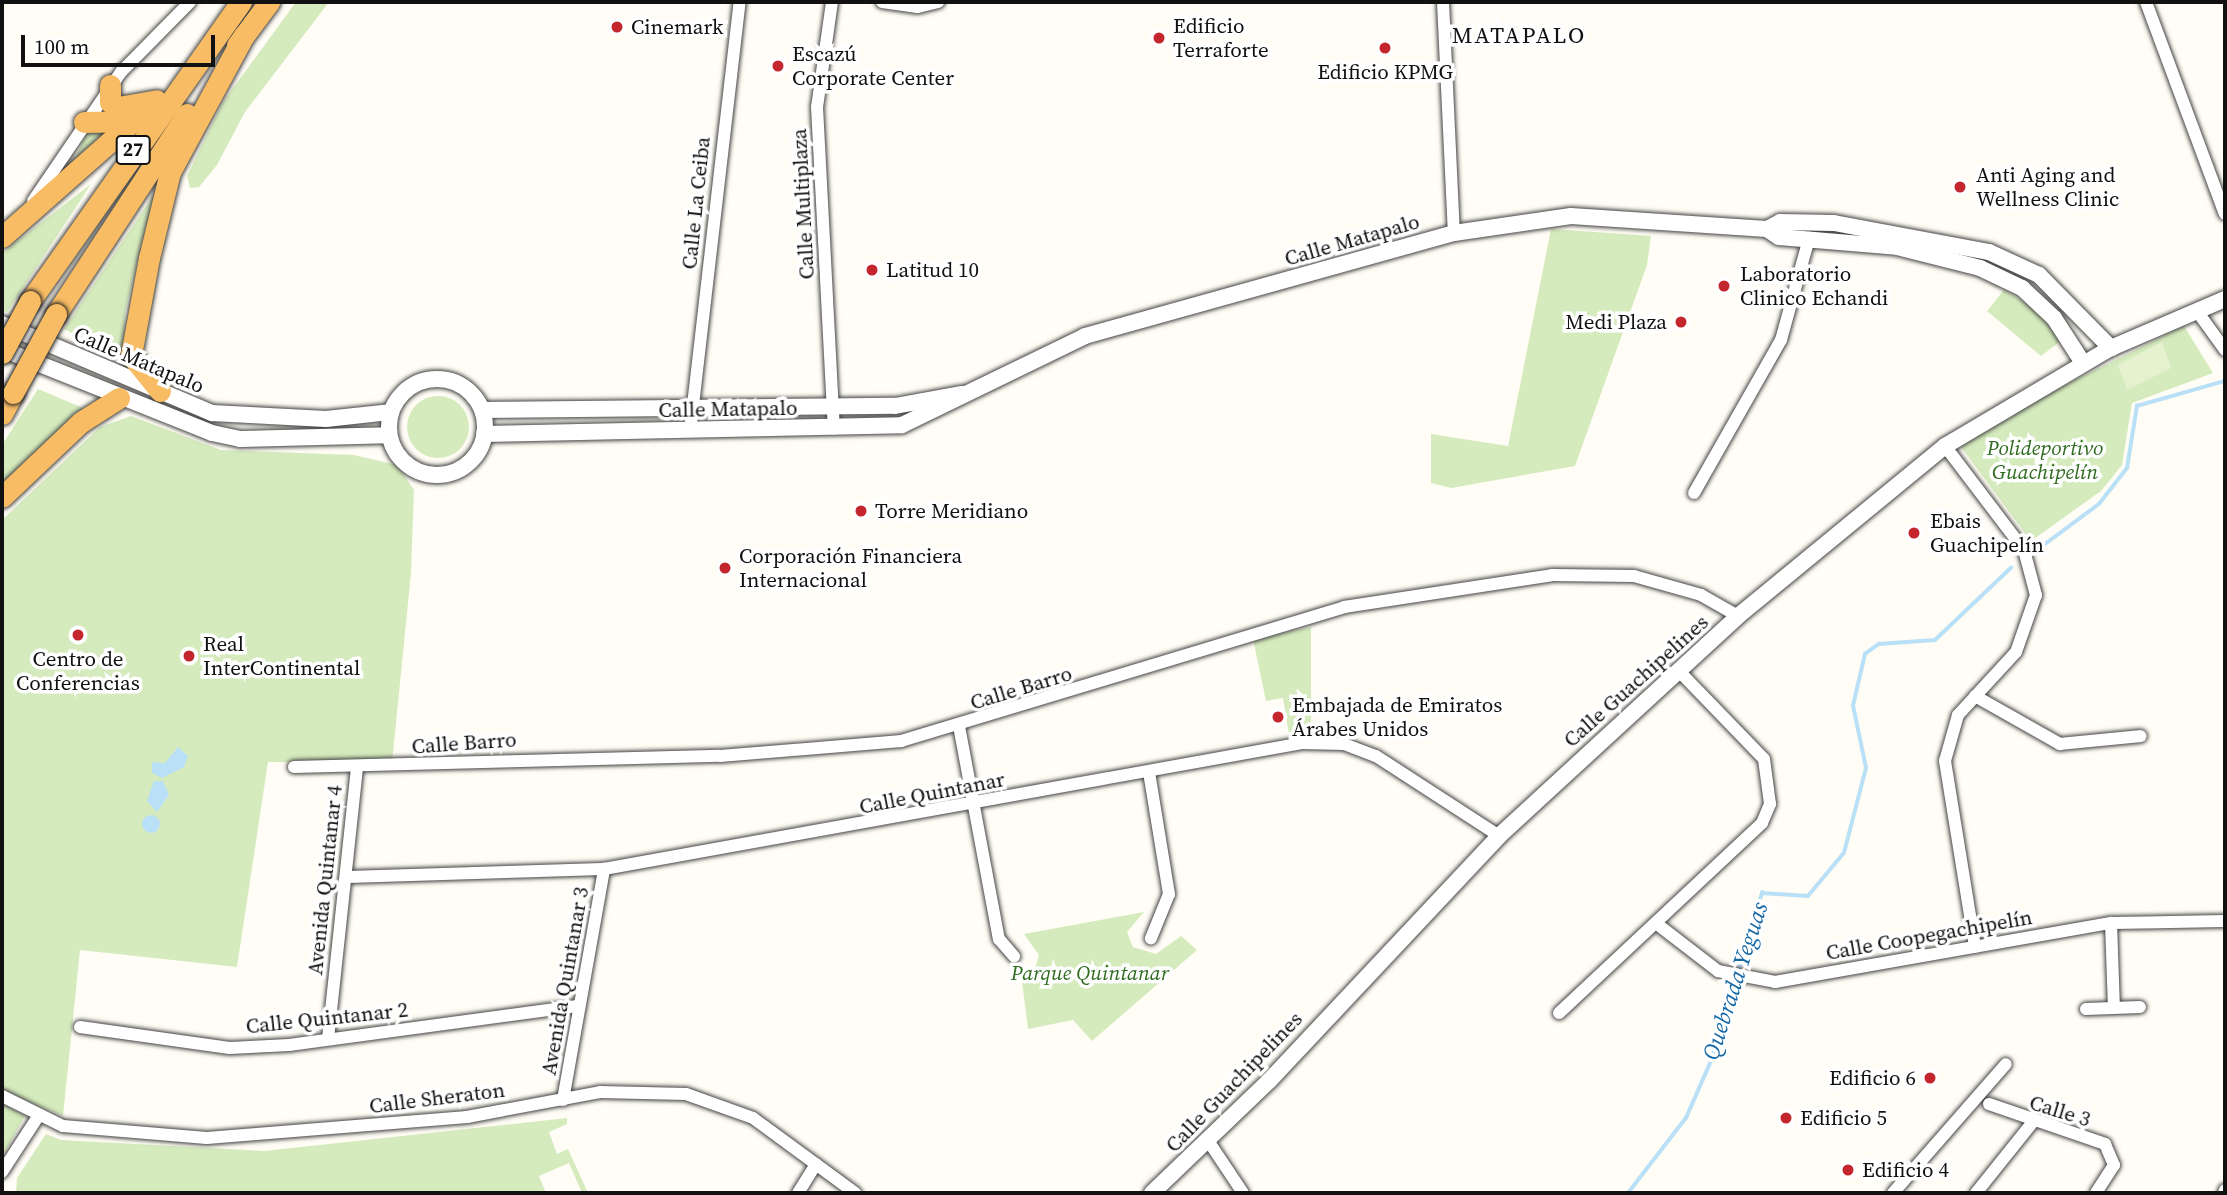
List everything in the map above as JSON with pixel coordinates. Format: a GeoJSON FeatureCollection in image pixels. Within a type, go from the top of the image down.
{"type":"FeatureCollection","features":[{"type":"Feature","properties":{"kind":"highway"},"geometry":{"type":"LineString","coordinates":[[2,237],[138,121],[239,2]]}},
{"type":"Feature","properties":{"kind":"highway","name":"27"},"geometry":{"type":"LineString","coordinates":[[2,351],[30,301],[239,2]]}},
{"type":"Feature","properties":{"kind":"highway","name":"27"},"geometry":{"type":"LineString","coordinates":[[2,414],[56,314],[137,183],[269,2]]}},
{"type":"Feature","properties":{"kind":"highway"},"geometry":{"type":"LineString","coordinates":[[159,391],[131,355],[149,258],[170,172],[244,36]]}},
{"type":"Feature","properties":{"kind":"highway"},"geometry":{"type":"LineString","coordinates":[[110,85],[110,102],[118,107],[156,100]]}},
{"type":"Feature","properties":{"kind":"highway"},"geometry":{"type":"LineString","coordinates":[[84,122],[138,121]]}},
{"type":"Feature","properties":{"kind":"highway"},"geometry":{"type":"LineString","coordinates":[[2,497],[81,422],[119,398]]}},
{"type":"Feature","properties":{"kind":"street"},"geometry":{"type":"LineString","coordinates":[[20,223],[110,85],[190,2]]}},
{"type":"Feature","properties":{"kind":"street","name":"Calle La Ceiba"},"geometry":{"type":"LineString","coordinates":[[693,409],[740,2]]}},
{"type":"Feature","properties":{"kind":"street","name":"Calle Multiplaza"},"geometry":{"type":"LineString","coordinates":[[832,2],[817,107],[834,429]]}},
{"type":"Feature","properties":{"kind":"street"},"geometry":{"type":"LineString","coordinates":[[882,2],[918,7],[938,2]]}},
{"type":"Feature","properties":{"kind":"street"},"geometry":{"type":"LineString","coordinates":[[1443,2],[1454,233]]}},
{"type":"Feature","properties":{"kind":"street"},"geometry":{"type":"LineString","coordinates":[[2146,2],[2225,214]]}},
{"type":"Feature","properties":{"kind":"street","name":"Calle Matapalo"},"geometry":{"type":"LineString","coordinates":[[484,434],[834,429],[902,425],[1085,336],[1454,233],[1571,216],[1768,229],[1779,237],[1898,247],[1980,268],[2022,288],[2054,318],[2083,363]]}},
{"type":"Feature","properties":{"kind":"street","name":"Calle Matapalo"},"geometry":{"type":"LineString","coordinates":[[1768,229],[1780,222],[1834,223],[1989,252],[2039,275],[2111,348]]}},
{"type":"Feature","properties":{"kind":"street"},"geometry":{"type":"LineString","coordinates":[[1694,493],[1781,340],[1809,238]]}},
{"type":"Feature","properties":{"kind":"street","name":"Calle Guachipelines"},"geometry":{"type":"LineString","coordinates":[[1152,1193],[1209,1142],[1499,836],[1738,616],[1945,446],[2111,348],[2225,299]]}},
{"type":"Feature","properties":{"kind":"street"},"geometry":{"type":"LineString","coordinates":[[2197,311],[2225,351]]}},
{"type":"Feature","properties":{"kind":"street","name":"Calle Matapalo"},"geometry":{"type":"LineString","coordinates":[[4,325],[189,406],[242,417],[390,412]]}},
{"type":"Feature","properties":{"kind":"street","name":"Calle Matapalo"},"geometry":{"type":"LineString","coordinates":[[2,351],[119,398],[240,439],[389,435]]}},
{"type":"Feature","properties":{"kind":"street"},"geometry":{"type":"LineString","coordinates":[[439,378],[464,387],[482,410],[484,434],[474,458],[439,475],[404,463],[389,435],[390,412],[414,383],[439,378]]}},
{"type":"Feature","properties":{"kind":"street","name":"Calle Matapalo"},"geometry":{"type":"LineString","coordinates":[[482,410],[895,406],[965,393]]}},
{"type":"Feature","properties":{"kind":"street"},"geometry":{"type":"LineString","coordinates":[[690,431],[693,409]]}},
{"type":"Feature","properties":{"kind":"street"},"geometry":{"type":"LineString","coordinates":[[1945,446],[2024,550],[2035,575],[2028,630],[1958,715],[1944,761],[1975,947]]}},
{"type":"Feature","properties":{"kind":"street","name":"Calle Barro"},"geometry":{"type":"LineString","coordinates":[[295,767],[356,768],[838,750],[959,726],[1344,607],[1552,575],[1634,576],[1700,595],[1738,616]]}},
{"type":"Feature","properties":{"kind":"street"},"geometry":{"type":"LineString","coordinates":[[1559,1013],[1762,823],[1771,792],[1764,759],[1678,670]]}},
{"type":"Feature","properties":{"kind":"street"},"geometry":{"type":"LineString","coordinates":[[1975,696],[2060,744],[2141,736]]}},
{"type":"Feature","properties":{"kind":"street"},"geometry":{"type":"LineString","coordinates":[[959,726],[999,939],[1014,956]]}},
{"type":"Feature","properties":{"kind":"street","name":"Calle Quintanar"},"geometry":{"type":"LineString","coordinates":[[346,877],[604,869],[973,805],[1302,743],[1344,744],[1376,755],[1499,836]]}},
{"type":"Feature","properties":{"kind":"street","name":"Avenida Quintanar 4"},"geometry":{"type":"LineString","coordinates":[[328,1039],[356,768]]}},
{"type":"Feature","properties":{"kind":"street"},"geometry":{"type":"LineString","coordinates":[[1149,772],[1169,894],[1152,938]]}},
{"type":"Feature","properties":{"kind":"street","name":"Avenida Quintanar 3"},"geometry":{"type":"LineString","coordinates":[[563,1100],[577,1006],[604,869]]}},
{"type":"Feature","properties":{"kind":"street","name":"Calle Coopegachipelín"},"geometry":{"type":"LineString","coordinates":[[1657,924],[1694,957],[1737,978],[1775,982],[2111,923],[2225,921]]}},
{"type":"Feature","properties":{"kind":"street"},"geometry":{"type":"LineString","coordinates":[[2111,923],[2115,1008]]}},
{"type":"Feature","properties":{"kind":"street","name":"Calle Quintanar 2"},"geometry":{"type":"LineString","coordinates":[[80,1027],[230,1048],[328,1039],[577,1006]]}},
{"type":"Feature","properties":{"kind":"street"},"geometry":{"type":"LineString","coordinates":[[2086,1009],[2140,1007]]}},
{"type":"Feature","properties":{"kind":"street"},"geometry":{"type":"LineString","coordinates":[[1893,1193],[2006,1064]]}},
{"type":"Feature","properties":{"kind":"street","name":"Calle Sheraton"},"geometry":{"type":"LineString","coordinates":[[2,1096],[63,1126],[246,1138],[467,1117],[563,1100],[642,1090],[686,1094],[753,1118],[855,1193]]}},
{"type":"Feature","properties":{"kind":"street","name":"Calle 3"},"geometry":{"type":"LineString","coordinates":[[1989,1104],[2032,1123],[2105,1144],[2114,1159],[2096,1193]]}},
{"type":"Feature","properties":{"kind":"street"},"geometry":{"type":"LineString","coordinates":[[2,1171],[39,1115]]}},
{"type":"Feature","properties":{"kind":"street"},"geometry":{"type":"LineString","coordinates":[[1976,1193],[2032,1123]]}},
{"type":"Feature","properties":{"kind":"street"},"geometry":{"type":"LineString","coordinates":[[1209,1142],[1243,1193]]}},
{"type":"Feature","properties":{"kind":"street"},"geometry":{"type":"LineString","coordinates":[[798,1193],[816,1164]]}},
{"type":"Feature","properties":{"kind":"green space"},"geometry":{"type":"Polygon","coordinates":[[[296,2],[329,2],[245,112],[217,165],[199,187],[190,188],[187,176],[223,102],[296,2]]]}},
{"type":"Feature","properties":{"kind":"green space"},"geometry":{"type":"Polygon","coordinates":[[[89,126],[116,126],[62,174],[77,155],[89,126]]]}},
{"type":"Feature","properties":{"kind":"green space"},"geometry":{"type":"Polygon","coordinates":[[[91,184],[7,312],[2,310],[2,253],[91,184]]]}},
{"type":"Feature","properties":{"kind":"green space"},"geometry":{"type":"Polygon","coordinates":[[[154,194],[125,312],[124,360],[64,329],[154,194]]]}},
{"type":"Feature","properties":{"kind":"green space"},"geometry":{"type":"Polygon","coordinates":[[[1551,229],[1651,236],[1647,265],[1575,466],[1451,488],[1431,483],[1431,434],[1508,446],[1551,229]]]}},
{"type":"Feature","properties":{"kind":"green space"},"geometry":{"type":"Polygon","coordinates":[[[2004,290],[2038,310],[2062,340],[2041,356],[1987,311],[2004,290]]]}},
{"type":"Feature","properties":{"kind":"green space","name":"Polideportivo Guachipelín"},"geometry":{"type":"Polygon","coordinates":[[[2184,326],[2213,373],[2132,403],[2122,465],[2101,491],[2031,541],[1961,447],[2007,414],[2184,326]]]}},
{"type":"Feature","properties":{"kind":"green space"},"geometry":{"type":"Polygon","coordinates":[[[2162,342],[2171,368],[2127,390],[2118,365],[2162,342]]]}},
{"type":"Feature","properties":{"kind":"green space"},"geometry":{"type":"Polygon","coordinates":[[[38,389],[83,408],[2,490],[2,445],[38,389]]]}},
{"type":"Feature","properties":{"kind":"green space"},"geometry":{"type":"Polygon","coordinates":[[[432,396],[444,396],[460,405],[467,415],[467,439],[460,449],[444,458],[432,458],[421,453],[412,444],[407,433],[407,421],[412,410],[421,401],[432,396]]]}},
{"type":"Feature","properties":{"kind":"green space"},"geometry":{"type":"Polygon","coordinates":[[[131,416],[221,450],[354,455],[397,465],[414,490],[411,573],[392,763],[268,762],[237,967],[80,950],[63,1116],[2,1090],[2,520],[100,427],[131,416]]]}},
{"type":"Feature","properties":{"kind":"green space"},"geometry":{"type":"Polygon","coordinates":[[[1311,627],[1311,729],[1289,734],[1283,698],[1266,701],[1253,639],[1311,627]]]}},
{"type":"Feature","properties":{"kind":"green space","name":"Parque Quintanar"},"geometry":{"type":"Polygon","coordinates":[[[1144,912],[1127,932],[1133,947],[1156,954],[1181,936],[1197,950],[1092,1041],[1073,1020],[1028,1029],[1022,981],[1033,975],[1039,955],[1024,934],[1144,912]]]}},
{"type":"Feature","properties":{"kind":"green space"},"geometry":{"type":"Polygon","coordinates":[[[2,1103],[25,1116],[2,1157],[2,1103]]]}},
{"type":"Feature","properties":{"kind":"green space"},"geometry":{"type":"Polygon","coordinates":[[[567,1118],[567,1124],[549,1132],[557,1154],[568,1149],[588,1193],[582,1193],[569,1163],[539,1176],[546,1193],[16,1193],[17,1178],[46,1134],[61,1140],[264,1151],[567,1118]]]}},
{"type":"Feature","properties":{"kind":"water"},"geometry":{"type":"Polygon","coordinates":[[[178,747],[188,756],[184,767],[162,778],[152,773],[152,762],[165,763],[178,747]]]}},
{"type":"Feature","properties":{"kind":"water"},"geometry":{"type":"Polygon","coordinates":[[[154,781],[163,781],[169,795],[157,812],[147,801],[154,781]]]}},
{"type":"Feature","properties":{"kind":"water"},"geometry":{"type":"Polygon","coordinates":[[[151,815],[157,818],[160,824],[157,830],[151,833],[145,830],[142,824],[145,818],[151,815]]]}},
{"type":"Feature","properties":{"kind":"waterway","name":"Quebrada Yeguas"},"geometry":{"type":"LineString","coordinates":[[2033,553],[2099,504],[2127,468],[2137,406],[2225,381]]}},
{"type":"Feature","properties":{"kind":"waterway","name":"Quebrada Yeguas"},"geometry":{"type":"LineString","coordinates":[[1628,1193],[1686,1118],[1711,1061],[1762,893],[1808,896],[1844,853],[1866,768],[1853,706],[1865,654],[1879,644],[1935,640],[2011,568]]}},
{"type":"Feature","properties":{"kind":"place","name":"Cinemark"},"geometry":{"type":"Point","coordinates":[617,27]}},
{"type":"Feature","properties":{"kind":"place","name":"Edificio Terraforte"},"geometry":{"type":"Point","coordinates":[1159,38]}},
{"type":"Feature","properties":{"kind":"place","name":"Edificio KPMG"},"geometry":{"type":"Point","coordinates":[1385,48]}},
{"type":"Feature","properties":{"kind":"place","name":"Escazú Corporate Center"},"geometry":{"type":"Point","coordinates":[778,66]}},
{"type":"Feature","properties":{"kind":"place","name":"Anti Aging and Wellness Clinic"},"geometry":{"type":"Point","coordinates":[1960,187]}},
{"type":"Feature","properties":{"kind":"place","name":"Latitud 10"},"geometry":{"type":"Point","coordinates":[872,270]}},
{"type":"Feature","properties":{"kind":"place","name":"Laboratorio Clinico Echandi"},"geometry":{"type":"Point","coordinates":[1724,286]}},
{"type":"Feature","properties":{"kind":"place","name":"Medi Plaza"},"geometry":{"type":"Point","coordinates":[1681,322]}},
{"type":"Feature","properties":{"kind":"place","name":"Torre Meridiano"},"geometry":{"type":"Point","coordinates":[861,511]}},
{"type":"Feature","properties":{"kind":"place","name":"Ebais Guachipelín"},"geometry":{"type":"Point","coordinates":[1914,533]}},
{"type":"Feature","properties":{"kind":"place","name":"Corporación Financiera Internacional"},"geometry":{"type":"Point","coordinates":[725,568]}},
{"type":"Feature","properties":{"kind":"place","name":"Centro de Conferencias"},"geometry":{"type":"Point","coordinates":[78,635]}},
{"type":"Feature","properties":{"kind":"place","name":"Real InterContinental"},"geometry":{"type":"Point","coordinates":[189,656]}},
{"type":"Feature","properties":{"kind":"place","name":"Embajada de Emiratos Árabes Unidos"},"geometry":{"type":"Point","coordinates":[1278,717]}},
{"type":"Feature","properties":{"kind":"place","name":"Edificio 6"},"geometry":{"type":"Point","coordinates":[1930,1078]}},
{"type":"Feature","properties":{"kind":"place","name":"Edificio 5"},"geometry":{"type":"Point","coordinates":[1786,1118]}},
{"type":"Feature","properties":{"kind":"place","name":"Edificio 4"},"geometry":{"type":"Point","coordinates":[1848,1170]}},
{"type":"Feature","properties":{"kind":"district","name":"MATAPALO"},"geometry":{"type":"Point","coordinates":[1519,35]}}]}
